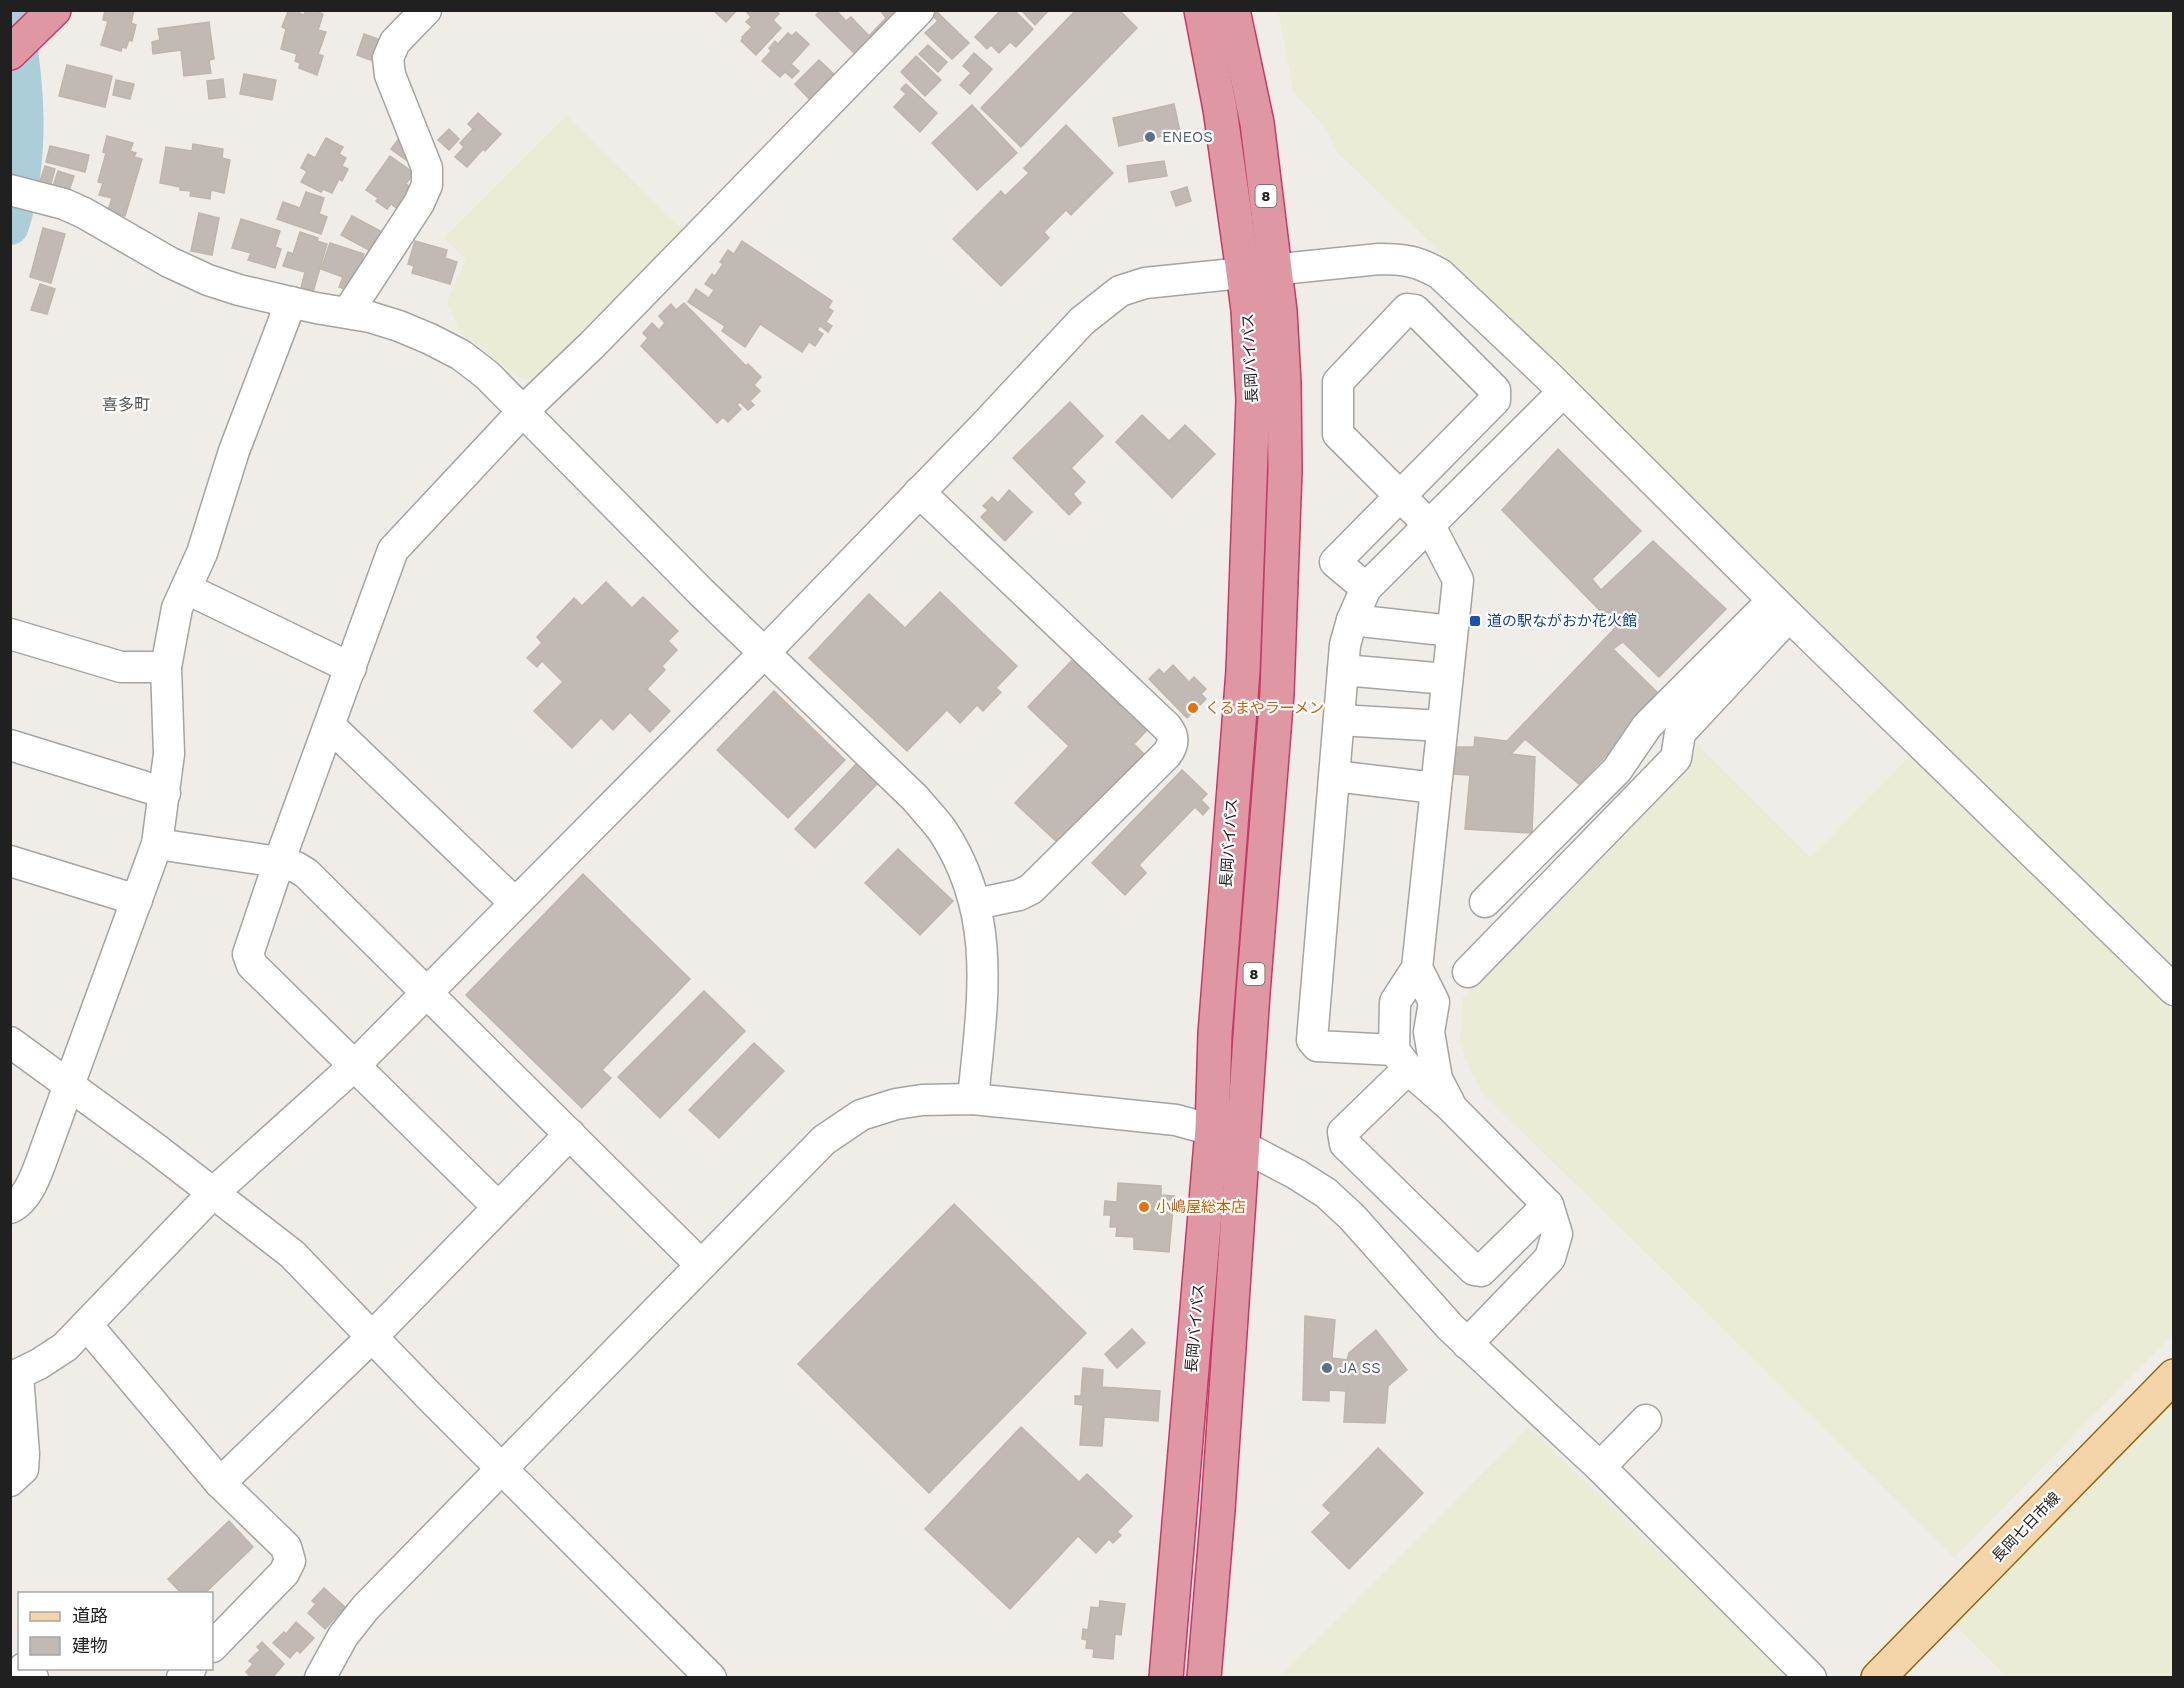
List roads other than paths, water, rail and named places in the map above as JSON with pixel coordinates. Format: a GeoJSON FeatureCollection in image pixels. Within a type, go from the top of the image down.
{"type":"FeatureCollection","features":[{"type":"Feature","properties":{"kind":"highway","name":"長岡バイパス"},"geometry":{"type":"LineString","coordinates":[[1166,1677],[1212,1130],[1215,1034],[1242,671],[1251,480],[1252,400],[1248,310],[1259,271],[1257,123],[1233,10]]}},
{"type":"Feature","properties":{"kind":"highway"},"geometry":{"type":"LineString","coordinates":[[1251,10],[1257,123]]}},
{"type":"Feature","properties":{"kind":"highway","name":"長岡バイパス"},"geometry":{"type":"LineString","coordinates":[[1198,13],[1259,271],[1280,311],[1284,383],[1283,571],[1277,693],[1204,1677]]}},
{"type":"Feature","properties":{"kind":"highway"},"geometry":{"type":"LineString","coordinates":[[10,53],[49,15]]}},
{"type":"Feature","properties":{"kind":"main road","name":"長岡七日市線"},"geometry":{"type":"LineString","coordinates":[[1878,1677],[2174,1376]]}},
{"type":"Feature","properties":{"kind":"street"},"geometry":{"type":"LineString","coordinates":[[348,312],[419,203],[427,185],[427,168],[390,75],[388,58],[395,42],[426,10]]}},
{"type":"Feature","properties":{"kind":"street"},"geometry":{"type":"LineString","coordinates":[[498,1207],[252,965],[248,954],[279,862],[393,550],[524,411],[592,345],[919,10]]}},
{"type":"Feature","properties":{"kind":"street"},"geometry":{"type":"LineString","coordinates":[[19,193],[64,204],[84,213],[169,262],[208,280],[239,290],[348,312],[399,326],[461,355],[487,375],[701,592],[915,798],[942,830],[960,862],[976,904],[982,942],[983,978],[973,1099]]}},
{"type":"Feature","properties":{"kind":"street"},"geometry":{"type":"LineString","coordinates":[[10,1481],[23,1469],[24,1454],[14,1376],[65,1347],[213,1193],[354,1066],[765,652],[1082,321],[1120,291],[1145,284],[1379,259],[1404,259],[1421,263],[1440,274],[2174,990]]}},
{"type":"Feature","properties":{"kind":"street"},"geometry":{"type":"LineString","coordinates":[[10,1208],[21,1200],[36,1173],[157,844],[169,754],[166,667],[177,608],[202,553],[234,451],[291,302]]}},
{"type":"Feature","properties":{"kind":"street"},"geometry":{"type":"LineString","coordinates":[[1366,588],[1335,562],[1400,496],[1495,400],[1495,390],[1415,310],[1407,309],[1338,382],[1338,434],[1400,496],[1430,526],[1458,580],[1417,969],[1395,1002],[1401,1059],[1343,1132],[1345,1144],[1474,1270],[1481,1270],[1548,1205]]}},
{"type":"Feature","properties":{"kind":"street"},"geometry":{"type":"LineString","coordinates":[[1467,1344],[1550,1258],[1557,1234],[1548,1205],[1401,1059],[1317,1046],[1312,1040],[1345,645],[1352,620],[1366,588],[1563,392]]}},
{"type":"Feature","properties":{"kind":"street"},"geometry":{"type":"LineString","coordinates":[[920,492],[1167,727],[1174,740],[1167,754],[1031,889],[1019,896],[976,904]]}},
{"type":"Feature","properties":{"kind":"street"},"geometry":{"type":"LineString","coordinates":[[187,589],[351,668]]}},
{"type":"Feature","properties":{"kind":"street"},"geometry":{"type":"LineString","coordinates":[[1485,902],[1617,770],[1647,726],[1781,608]]}},
{"type":"Feature","properties":{"kind":"street"},"geometry":{"type":"LineString","coordinates":[[1468,972],[1676,758],[1680,733],[1781,608]]}},
{"type":"Feature","properties":{"kind":"street"},"geometry":{"type":"LineString","coordinates":[[1352,620],[1452,632]]}},
{"type":"Feature","properties":{"kind":"street"},"geometry":{"type":"LineString","coordinates":[[10,634],[122,668],[166,667]]}},
{"type":"Feature","properties":{"kind":"street"},"geometry":{"type":"LineString","coordinates":[[1343,670],[1447,679]]}},
{"type":"Feature","properties":{"kind":"street"},"geometry":{"type":"LineString","coordinates":[[1339,720],[1442,726]]}},
{"type":"Feature","properties":{"kind":"street"},"geometry":{"type":"LineString","coordinates":[[330,726],[515,903]]}},
{"type":"Feature","properties":{"kind":"street"},"geometry":{"type":"LineString","coordinates":[[10,744],[165,793]]}},
{"type":"Feature","properties":{"kind":"street"},"geometry":{"type":"LineString","coordinates":[[1335,776],[1435,788]]}},
{"type":"Feature","properties":{"kind":"street"},"geometry":{"type":"LineString","coordinates":[[157,844],[279,862],[306,873],[702,1265]]}},
{"type":"Feature","properties":{"kind":"street"},"geometry":{"type":"LineString","coordinates":[[10,861],[137,900]]}},
{"type":"Feature","properties":{"kind":"street"},"geometry":{"type":"LineString","coordinates":[[1417,969],[1434,1002],[1429,1032],[1437,1079],[1451,1107]]}},
{"type":"Feature","properties":{"kind":"street"},"geometry":{"type":"LineString","coordinates":[[10,1042],[155,1148],[292,1254],[711,1677]]}},
{"type":"Feature","properties":{"kind":"street"},"geometry":{"type":"LineString","coordinates":[[320,1677],[343,1636],[366,1607],[824,1140],[861,1115],[896,1104],[922,1100],[973,1099],[1176,1120],[1212,1130],[1296,1174],[1326,1194],[1352,1217],[1412,1286],[1467,1344],[1600,1467],[1811,1677]]}},
{"type":"Feature","properties":{"kind":"street"},"geometry":{"type":"LineString","coordinates":[[220,1483],[372,1337],[570,1134]]}},
{"type":"Feature","properties":{"kind":"street"},"geometry":{"type":"LineString","coordinates":[[87,1325],[220,1483],[286,1547],[290,1561],[284,1573],[213,1646]]}},
{"type":"Feature","properties":{"kind":"street"},"geometry":{"type":"LineString","coordinates":[[1600,1467],[1646,1420]]}},
{"type":"Feature","properties":{"kind":"waterway"},"geometry":{"type":"LineString","coordinates":[[10,226],[22,172],[25,118],[21,64],[12,10]]}},
{"type":"Feature","properties":{"kind":"place","name":"ENEOS"},"geometry":{"type":"Point","coordinates":[1150,137]}},
{"type":"Feature","properties":{"kind":"place","name":"道の駅ながおか花火館"},"geometry":{"type":"Point","coordinates":[1475,621]}},
{"type":"Feature","properties":{"kind":"place","name":"くるまやラーメン"},"geometry":{"type":"Point","coordinates":[1193,708]}},
{"type":"Feature","properties":{"kind":"place","name":"小嶋屋総本店"},"geometry":{"type":"Point","coordinates":[1144,1207]}},
{"type":"Feature","properties":{"kind":"place","name":"JA SS"},"geometry":{"type":"Point","coordinates":[1327,1368]}},
{"type":"Feature","properties":{"kind":"district","name":"喜多町"},"geometry":{"type":"Point","coordinates":[126,404]}}]}
